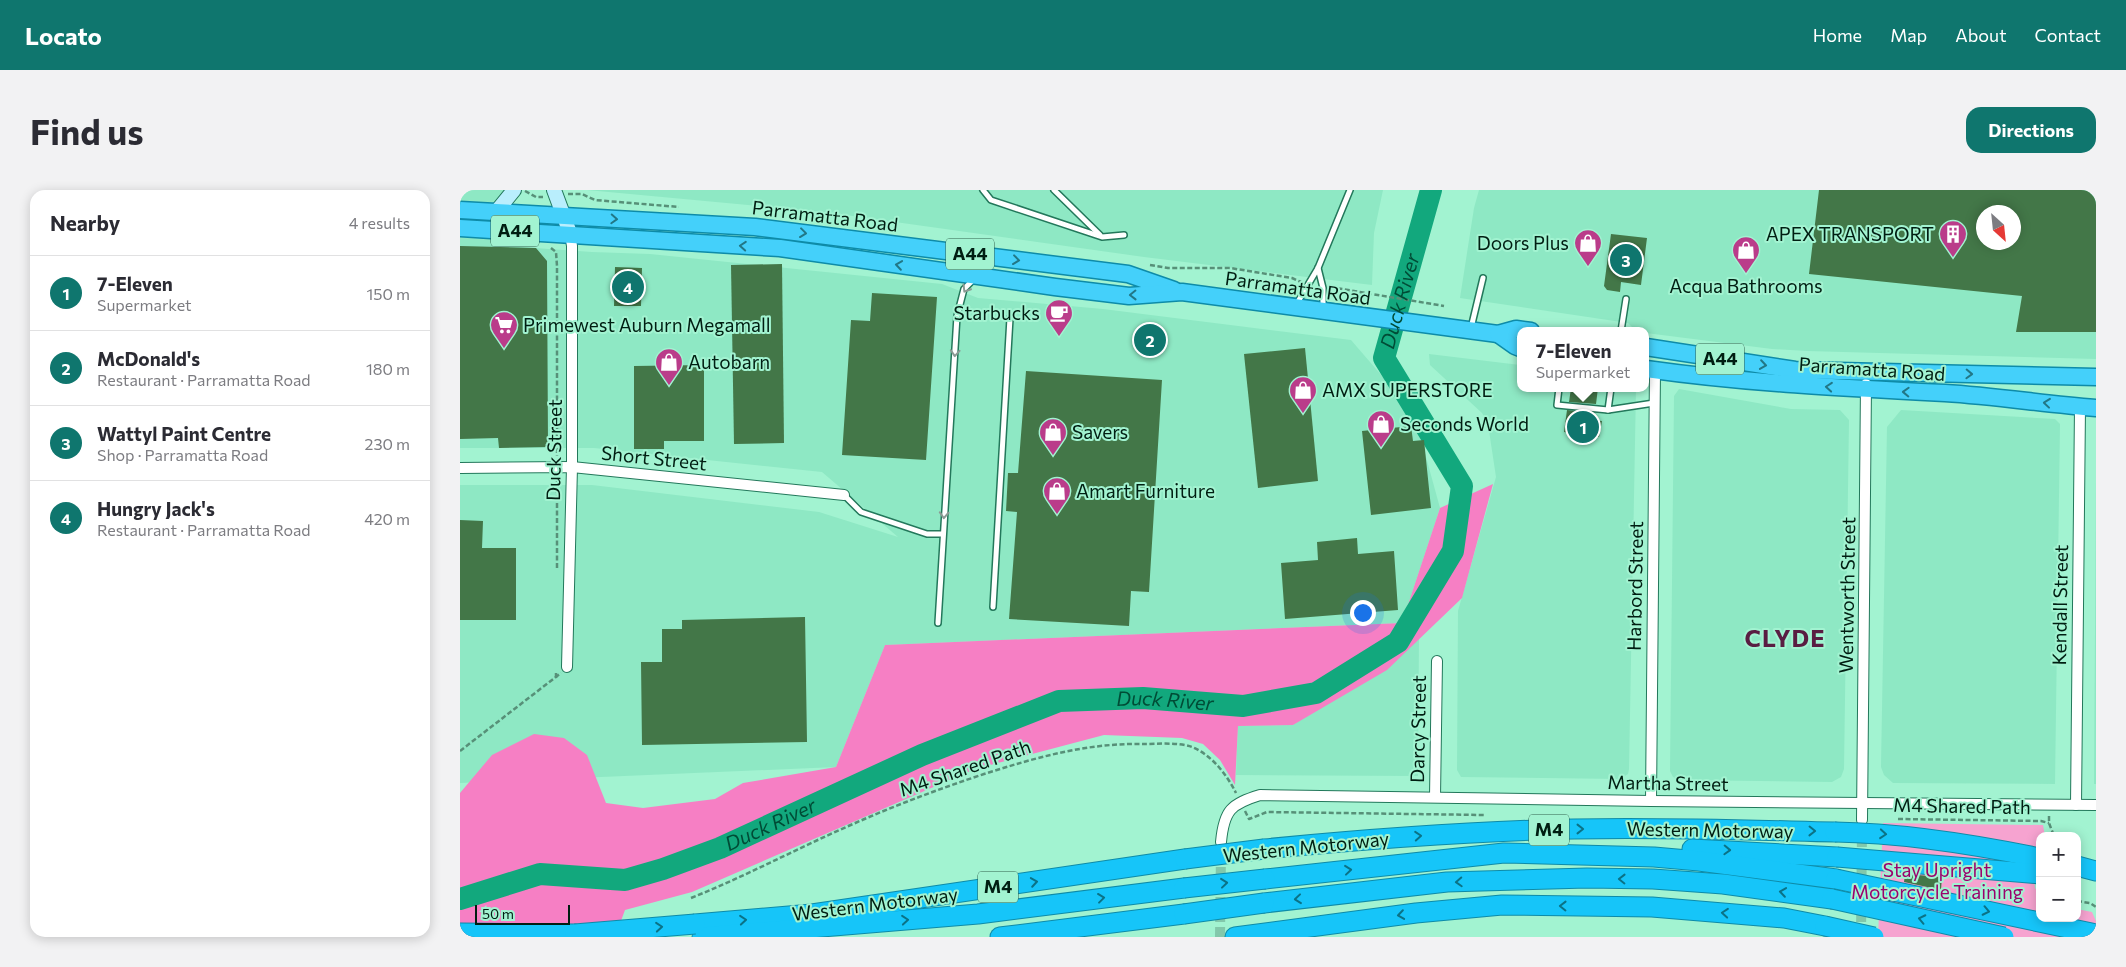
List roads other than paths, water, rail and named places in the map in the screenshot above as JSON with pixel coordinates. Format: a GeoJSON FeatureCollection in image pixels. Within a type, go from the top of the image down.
{"type":"FeatureCollection","features":[{"type":"Feature","properties":{"kind":"highway","name":"Parramatta Road"},"geometry":{"type":"LineString","coordinates":[[460,210],[755,227],[1128,274],[1182,292],[1295,306],[1419,325],[1498,334],[1517,329]]}},
{"type":"Feature","properties":{"kind":"highway","name":"Parramatta Road"},"geometry":{"type":"LineString","coordinates":[[460,228],[780,248],[1129,296],[1182,292]]}},
{"type":"Feature","properties":{"kind":"highway","name":"Parramatta Road"},"geometry":{"type":"LineString","coordinates":[[1498,334],[1517,347]]}},
{"type":"Feature","properties":{"kind":"highway","name":"Parramatta Road"},"geometry":{"type":"LineString","coordinates":[[1649,347],[1795,370],[2096,377]]}},
{"type":"Feature","properties":{"kind":"highway","name":"Parramatta Road"},"geometry":{"type":"LineString","coordinates":[[1650,370],[1710,378],[1866,390],[1946,393],[2088,407]]}},
{"type":"Feature","properties":{"kind":"highway","name":"Western Motorway"},"geometry":{"type":"LineString","coordinates":[[698,930],[1264,849],[1354,840],[1488,832],[1575,829],[1880,833],[1967,843],[2036,857]]}},
{"type":"Feature","properties":{"kind":"highway"},"geometry":{"type":"LineString","coordinates":[[1504,853],[1613,846],[1742,851],[2036,874]]}},
{"type":"Feature","properties":{"kind":"highway","name":"Western Motorway"},"geometry":{"type":"LineString","coordinates":[[460,933],[575,934],[698,930],[978,914],[1184,888],[1504,853],[1654,857],[1708,862],[1836,879],[2096,934]]}},
{"type":"Feature","properties":{"kind":"highway"},"geometry":{"type":"LineString","coordinates":[[2081,867],[2096,872]]}},
{"type":"Feature","properties":{"kind":"highway"},"geometry":{"type":"LineString","coordinates":[[2081,874],[2096,872]]}},
{"type":"Feature","properties":{"kind":"highway"},"geometry":{"type":"LineString","coordinates":[[1000,937],[1264,903],[1447,882],[1587,878],[1654,879],[1723,884],[1832,899],[2004,937]]}},
{"type":"Feature","properties":{"kind":"highway"},"geometry":{"type":"LineString","coordinates":[[1235,937],[1416,913],[1502,905],[1652,907],[1784,918],[1874,937]]}},
{"type":"Feature","properties":{"kind":"highway","name":"Western Motorway"},"geometry":{"type":"LineString","coordinates":[[575,934],[618,937]]}},
{"type":"Feature","properties":{"kind":"main road"},"geometry":{"type":"LineString","coordinates":[[496,212],[514,190]]}},
{"type":"Feature","properties":{"kind":"main road"},"geometry":{"type":"LineString","coordinates":[[554,190],[570,234]]}},
{"type":"Feature","properties":{"kind":"street","name":"Duck Street"},"geometry":{"type":"LineString","coordinates":[[567,667],[572,467],[572,246],[570,234]]}},
{"type":"Feature","properties":{"kind":"street","name":"Harbord Street"},"geometry":{"type":"LineString","coordinates":[[1650,370],[1654,404],[1651,801]]}},
{"type":"Feature","properties":{"kind":"street","name":"Wentworth Street"},"geometry":{"type":"LineString","coordinates":[[1862,820],[1866,371]]}},
{"type":"Feature","properties":{"kind":"street","name":"Kendall Street"},"geometry":{"type":"LineString","coordinates":[[2076,805],[2088,407]]}},
{"type":"Feature","properties":{"kind":"street","name":"Short Street"},"geometry":{"type":"LineString","coordinates":[[460,468],[572,467],[844,495]]}},
{"type":"Feature","properties":{"kind":"street","name":"Darcy Street"},"geometry":{"type":"LineString","coordinates":[[1435,797],[1437,661]]}},
{"type":"Feature","properties":{"kind":"street","name":"Martha Street"},"geometry":{"type":"LineString","coordinates":[[1221,842],[1225,817],[1240,802],[1260,795],[2096,805]]}},
{"type":"Feature","properties":{"kind":"lane"},"geometry":{"type":"LineString","coordinates":[[983,190],[991,200],[1102,237],[1124,235]]}},
{"type":"Feature","properties":{"kind":"lane"},"geometry":{"type":"LineString","coordinates":[[1054,190],[1102,237]]}},
{"type":"Feature","properties":{"kind":"lane"},"geometry":{"type":"LineString","coordinates":[[1295,306],[1318,268],[1350,190]]}},
{"type":"Feature","properties":{"kind":"lane"},"geometry":{"type":"LineString","coordinates":[[1318,268],[1322,288],[1323,311]]}},
{"type":"Feature","properties":{"kind":"lane"},"geometry":{"type":"LineString","coordinates":[[938,623],[942,534],[957,316],[964,288],[976,276]]}},
{"type":"Feature","properties":{"kind":"lane"},"geometry":{"type":"LineString","coordinates":[[1470,331],[1483,278]]}},
{"type":"Feature","properties":{"kind":"lane"},"geometry":{"type":"LineString","coordinates":[[1622,327],[1626,299]]}},
{"type":"Feature","properties":{"kind":"lane"},"geometry":{"type":"LineString","coordinates":[[993,607],[1010,318]]}},
{"type":"Feature","properties":{"kind":"lane"},"geometry":{"type":"LineString","coordinates":[[1559,392],[1557,405],[1608,410],[1654,404]]}},
{"type":"Feature","properties":{"kind":"lane"},"geometry":{"type":"LineString","coordinates":[[1608,410],[1610,392]]}},
{"type":"Feature","properties":{"kind":"lane"},"geometry":{"type":"LineString","coordinates":[[844,495],[861,512],[927,534],[942,534]]}},
{"type":"Feature","properties":{"kind":"waterway","name":"Duck River"},"geometry":{"type":"LineString","coordinates":[[460,899],[540,874],[625,880],[663,869],[720,848],[922,755],[1059,701],[1143,698],[1243,706],[1316,693],[1398,642],[1453,551],[1462,486],[1384,358],[1431,190]]}},
{"type":"Feature","properties":{"kind":"tunnel"},"geometry":{"type":"LineString","coordinates":[[1861,937],[1862,829]]}},
{"type":"Feature","properties":{"kind":"tunnel"},"geometry":{"type":"LineString","coordinates":[[1220,937],[1221,850]]}},
{"type":"Feature","properties":{"kind":"place","name":"APEX TRANSPORT"},"geometry":{"type":"Point","coordinates":[1953,258]}},
{"type":"Feature","properties":{"kind":"place","name":"Wattyl Paint Centre"},"geometry":{"type":"Point","coordinates":[1626,260]}},
{"type":"Feature","properties":{"kind":"place","name":"Doors Plus"},"geometry":{"type":"Point","coordinates":[1588,267]}},
{"type":"Feature","properties":{"kind":"place","name":"Acqua Bathrooms"},"geometry":{"type":"Point","coordinates":[1746,274]}},
{"type":"Feature","properties":{"kind":"place","name":"Hungry Jack's"},"geometry":{"type":"Point","coordinates":[628,287]}},
{"type":"Feature","properties":{"kind":"place","name":"Starbucks"},"geometry":{"type":"Point","coordinates":[1059,337]}},
{"type":"Feature","properties":{"kind":"place","name":"McDonald's"},"geometry":{"type":"Point","coordinates":[1150,340]}},
{"type":"Feature","properties":{"kind":"place","name":"Primewest Auburn Megamall"},"geometry":{"type":"Point","coordinates":[504,349]}},
{"type":"Feature","properties":{"kind":"place","name":"Autobarn"},"geometry":{"type":"Point","coordinates":[669,386]}},
{"type":"Feature","properties":{"kind":"place","name":"AMX SUPERSTORE"},"geometry":{"type":"Point","coordinates":[1303,414]}},
{"type":"Feature","properties":{"kind":"place","name":"7-Eleven"},"geometry":{"type":"Point","coordinates":[1583,427]}},
{"type":"Feature","properties":{"kind":"place","name":"Seconds World"},"geometry":{"type":"Point","coordinates":[1381,448]}},
{"type":"Feature","properties":{"kind":"place","name":"Savers"},"geometry":{"type":"Point","coordinates":[1053,456]}},
{"type":"Feature","properties":{"kind":"place","name":"Amart Furniture"},"geometry":{"type":"Point","coordinates":[1057,515]}},
{"type":"Feature","properties":{"kind":"district","name":"CLYDE"},"geometry":{"type":"Point","coordinates":[1785,639]}},
{"type":"Feature","properties":{"kind":"park label","name":"Stay Upright Motorcycle Training"},"geometry":{"type":"Point","coordinates":[1937,881]}}]}
